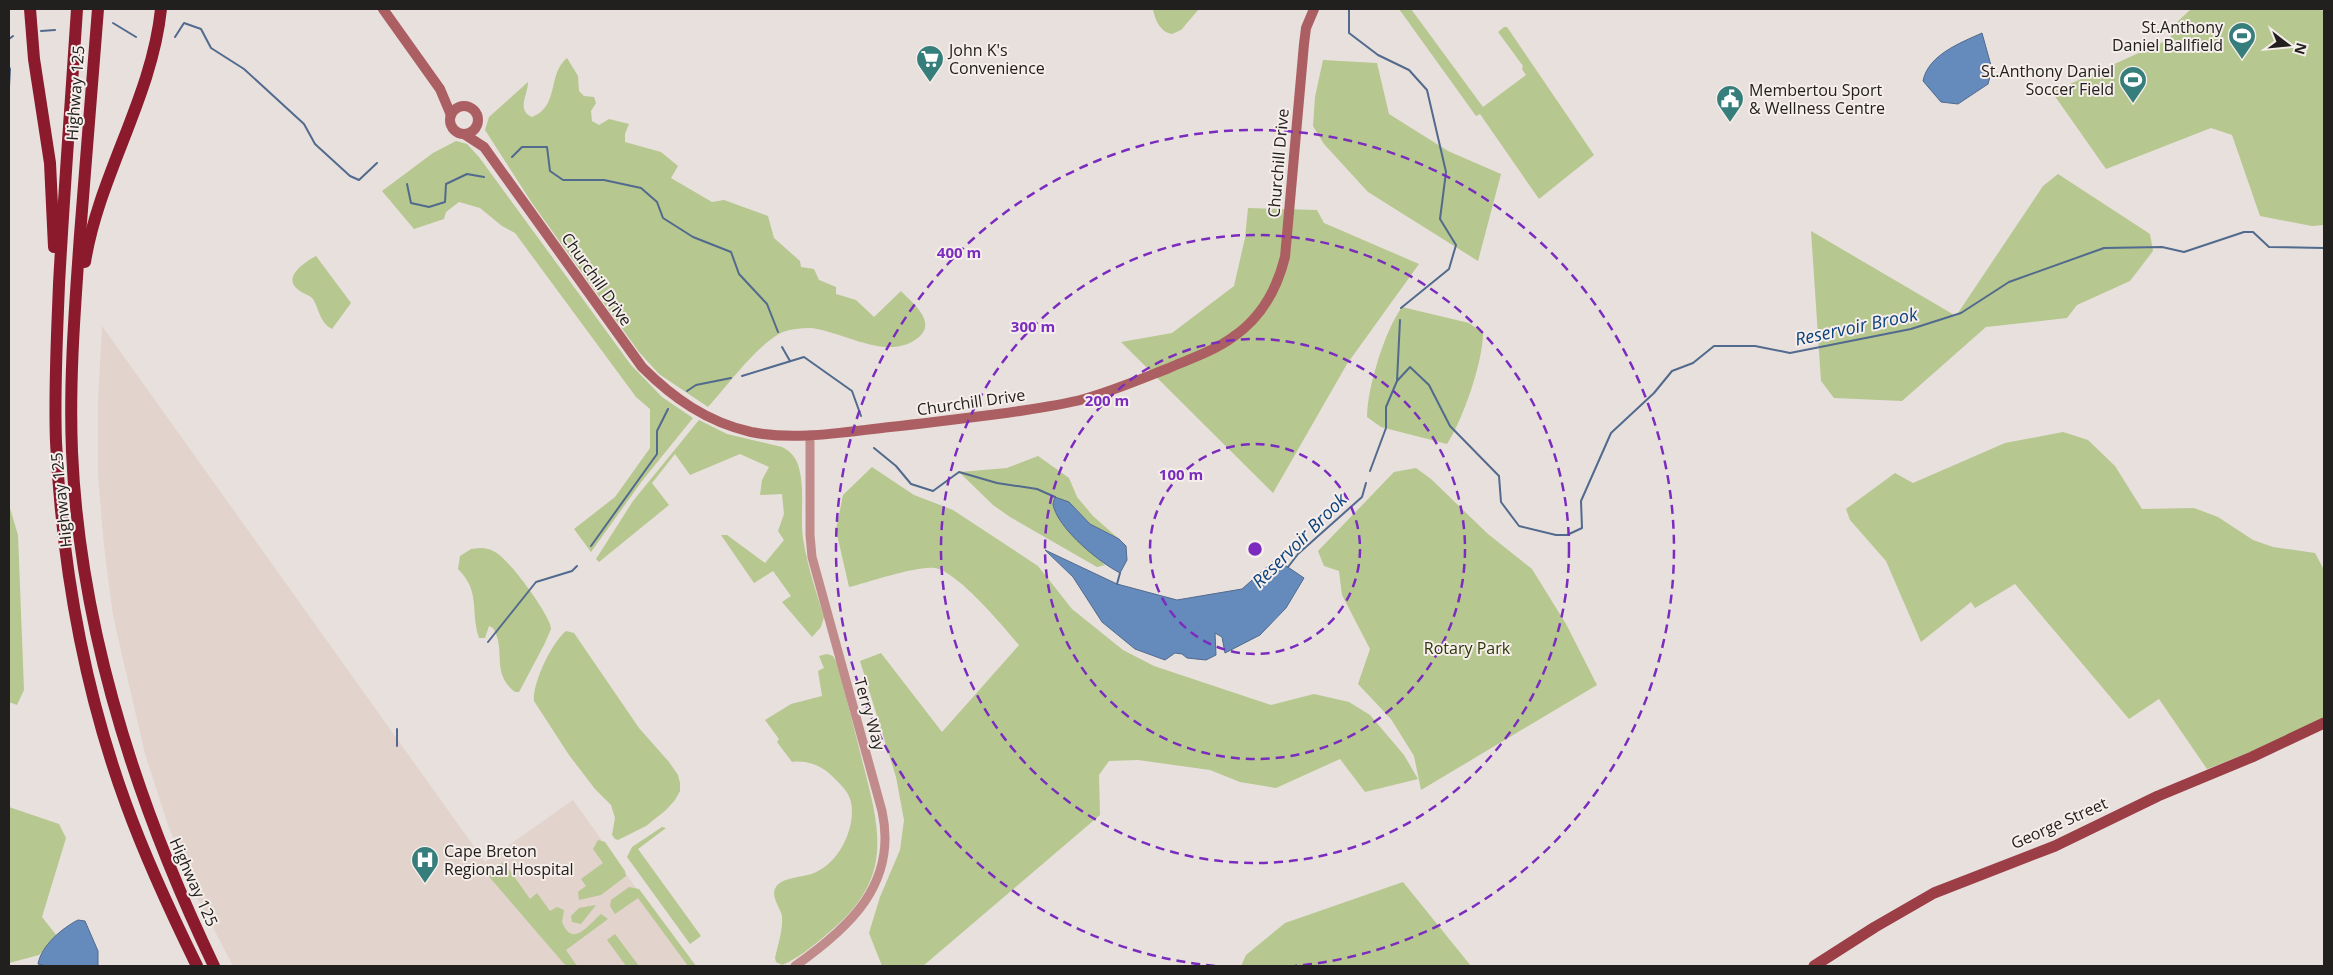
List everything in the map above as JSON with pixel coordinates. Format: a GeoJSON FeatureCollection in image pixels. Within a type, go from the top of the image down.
{"type":"FeatureCollection","features":[{"type":"Feature","properties":{"kind":"highway"},"geometry":{"type":"LineString","coordinates":[[30,9],[34,59],[50,163],[57,327]]}},
{"type":"Feature","properties":{"kind":"highway","name":"Highway 125"},"geometry":{"type":"LineString","coordinates":[[77,9],[55,384],[56,442],[61,505],[71,586],[84,655],[105,738],[126,803],[152,871],[197,966]]}},
{"type":"Feature","properties":{"kind":"highway","name":"Highway 125"},"geometry":{"type":"LineString","coordinates":[[98,9],[73,334],[71,433],[75,502],[89,593],[102,659],[124,745],[148,816],[214,966]]}},
{"type":"Feature","properties":{"kind":"highway"},"geometry":{"type":"LineString","coordinates":[[73,334],[86,254],[93,227],[147,73],[159,30],[161,9]]}},
{"type":"Feature","properties":{"kind":"main road"},"geometry":{"type":"LineString","coordinates":[[383,9],[440,89],[451,115],[453,127],[464,134],[472,131],[478,124],[478,117],[474,109],[460,106],[440,89]]}},
{"type":"Feature","properties":{"kind":"main road","name":"Churchill Drive"},"geometry":{"type":"LineString","coordinates":[[478,124],[484,147],[631,353],[667,391],[702,414],[736,427],[766,434],[810,436],[938,422],[1069,402],[1131,383],[1224,344],[1242,331],[1257,316],[1270,298],[1279,278],[1285,256],[1304,44],[1306,28],[1314,9]]}},
{"type":"Feature","properties":{"kind":"main road"},"geometry":{"type":"LineString","coordinates":[[451,115],[460,106]]}},
{"type":"Feature","properties":{"kind":"main road","name":"Churchill Drive"},"geometry":{"type":"LineString","coordinates":[[464,134],[484,147]]}},
{"type":"Feature","properties":{"kind":"main road","name":"George Street"},"geometry":{"type":"LineString","coordinates":[[1814,966],[1875,927],[1934,893],[2055,846],[2158,796],[2252,758],[2324,723]]}},
{"type":"Feature","properties":{"kind":"street","name":"Terry Way"},"geometry":{"type":"LineString","coordinates":[[795,966],[830,941],[859,910],[880,874],[886,838],[882,811],[812,557],[810,535],[810,436]]}},
{"type":"Feature","properties":{"kind":"shaded area","name":"Cape Breton Regional Hospital"},"geometry":{"type":"Polygon","coordinates":[[[102,326],[485,862],[573,800],[692,966],[233,966],[198,899],[168,825],[145,754],[113,616],[104,546],[98,475],[98,402],[102,326]]]}},
{"type":"Feature","properties":{"kind":"green space"},"geometry":{"type":"Polygon","coordinates":[[[1153,9],[1199,9],[1181,30],[1172,34],[1161,28],[1153,9]]]}},
{"type":"Feature","properties":{"kind":"green space"},"geometry":{"type":"Polygon","coordinates":[[[1399,9],[1411,9],[1483,107],[1526,75],[1522,69],[1523,66],[1498,32],[1507,27],[1594,155],[1539,199],[1480,114],[1476,116],[1399,9]]]}},
{"type":"Feature","properties":{"kind":"green space"},"geometry":{"type":"Polygon","coordinates":[[[2191,9],[2320,9],[2324,12],[2324,225],[2312,226],[2260,216],[2232,135],[2211,128],[2106,169],[2052,92],[2170,39],[2176,23],[2191,9]]]}},
{"type":"Feature","properties":{"kind":"green space"},"geometry":{"type":"Polygon","coordinates":[[[567,58],[578,76],[579,91],[584,96],[594,97],[596,103],[591,111],[592,121],[599,125],[609,119],[629,124],[625,134],[625,142],[661,152],[678,166],[671,178],[712,202],[724,200],[768,216],[774,238],[800,261],[801,267],[814,269],[819,280],[836,287],[836,294],[856,300],[874,317],[901,291],[921,312],[925,325],[924,331],[919,337],[907,344],[894,347],[866,343],[810,328],[783,332],[763,345],[753,355],[708,407],[659,374],[639,352],[532,203],[485,130],[489,117],[528,82],[524,102],[525,110],[532,117],[541,112],[550,98],[557,72],[567,58]]]}},
{"type":"Feature","properties":{"kind":"green space"},"geometry":{"type":"Polygon","coordinates":[[[1323,60],[1377,63],[1389,114],[1448,151],[1501,174],[1478,261],[1368,192],[1324,144],[1313,126],[1315,97],[1323,60]]]}},
{"type":"Feature","properties":{"kind":"green space"},"geometry":{"type":"Polygon","coordinates":[[[456,141],[467,144],[479,157],[631,365],[662,397],[693,418],[642,481],[591,552],[574,529],[615,497],[650,448],[650,409],[636,397],[515,233],[502,226],[480,208],[459,202],[446,212],[444,219],[414,229],[382,191],[433,153],[456,141]]]}},
{"type":"Feature","properties":{"kind":"green space"},"geometry":{"type":"Polygon","coordinates":[[[2058,174],[2150,234],[2153,251],[2130,281],[2077,305],[2067,318],[1986,327],[1902,401],[1834,398],[1821,381],[1811,231],[1956,316],[2043,186],[2058,174]]]}},
{"type":"Feature","properties":{"kind":"green space"},"geometry":{"type":"Polygon","coordinates":[[[1248,208],[1317,210],[1324,223],[1419,264],[1347,364],[1273,493],[1121,342],[1172,333],[1234,286],[1245,238],[1248,208]]]}},
{"type":"Feature","properties":{"kind":"green space"},"geometry":{"type":"Polygon","coordinates":[[[316,256],[351,303],[332,329],[322,320],[313,299],[294,286],[293,276],[296,271],[316,256]]]}},
{"type":"Feature","properties":{"kind":"green space"},"geometry":{"type":"Polygon","coordinates":[[[1402,307],[1469,323],[1483,333],[1480,359],[1471,390],[1447,444],[1381,427],[1367,417],[1370,391],[1383,344],[1402,307]]]}},
{"type":"Feature","properties":{"kind":"green space"},"geometry":{"type":"Polygon","coordinates":[[[699,420],[727,434],[782,447],[791,453],[797,461],[802,485],[802,529],[805,548],[824,617],[821,627],[812,637],[782,602],[791,596],[773,571],[754,583],[721,535],[727,535],[765,563],[784,540],[778,531],[784,514],[782,494],[760,495],[762,480],[769,467],[740,454],[690,475],[675,454],[652,483],[669,505],[599,562],[596,559],[633,501],[699,420]]]}},
{"type":"Feature","properties":{"kind":"green space"},"geometry":{"type":"Polygon","coordinates":[[[2063,432],[2088,440],[2115,466],[2142,509],[2194,508],[2218,517],[2253,540],[2273,547],[2315,553],[2324,570],[2324,718],[2255,750],[2207,769],[2159,699],[2129,719],[2015,584],[1975,608],[1971,602],[1921,642],[1886,561],[1850,520],[1846,509],[1895,473],[1913,483],[2005,443],[2063,432]]]}},
{"type":"Feature","properties":{"kind":"green space"},"geometry":{"type":"Polygon","coordinates":[[[1038,456],[1069,478],[1077,497],[1093,516],[1119,539],[1090,524],[1069,502],[1061,523],[1105,565],[1097,567],[1010,517],[993,505],[959,472],[1007,468],[1038,456]]]}},
{"type":"Feature","properties":{"kind":"green space"},"geometry":{"type":"Polygon","coordinates":[[[872,467],[914,495],[953,510],[1038,566],[1072,609],[1123,650],[1154,666],[1271,705],[1314,694],[1349,702],[1370,715],[1404,755],[1418,779],[1365,792],[1340,759],[1276,788],[1240,782],[1210,770],[1138,760],[1109,761],[1099,775],[1100,815],[923,966],[882,966],[869,933],[880,897],[900,850],[904,820],[896,777],[860,661],[881,653],[942,732],[1019,645],[967,589],[956,579],[935,568],[906,571],[849,587],[836,530],[843,495],[872,467]]]}},
{"type":"Feature","properties":{"kind":"green space","name":"Rotary Park"},"geometry":{"type":"Polygon","coordinates":[[[1416,468],[1431,479],[1488,534],[1532,569],[1566,624],[1597,685],[1421,790],[1414,756],[1391,719],[1358,684],[1370,649],[1342,595],[1339,571],[1324,566],[1318,551],[1394,472],[1416,468]]]}},
{"type":"Feature","properties":{"kind":"green space"},"geometry":{"type":"Polygon","coordinates":[[[9,505],[18,535],[24,690],[17,705],[9,702],[9,505]]]}},
{"type":"Feature","properties":{"kind":"green space"},"geometry":{"type":"Polygon","coordinates":[[[480,548],[493,551],[509,564],[534,596],[550,624],[551,629],[544,645],[519,692],[515,692],[503,677],[499,645],[493,628],[489,626],[485,638],[479,638],[470,586],[458,569],[460,556],[471,549],[480,548]]]}},
{"type":"Feature","properties":{"kind":"green space"},"geometry":{"type":"Polygon","coordinates":[[[566,631],[574,633],[639,728],[669,762],[678,775],[680,783],[680,791],[666,810],[646,826],[618,840],[612,835],[615,818],[611,805],[595,789],[569,755],[534,701],[536,684],[544,664],[555,644],[566,631]]]}},
{"type":"Feature","properties":{"kind":"green space"},"geometry":{"type":"Polygon","coordinates":[[[827,654],[833,656],[838,665],[870,791],[877,837],[876,858],[872,877],[862,896],[847,916],[810,948],[782,965],[776,962],[775,958],[782,916],[774,890],[779,883],[818,871],[833,859],[845,842],[849,832],[852,812],[850,798],[840,784],[827,771],[818,766],[802,762],[792,762],[777,742],[779,739],[765,720],[791,704],[822,696],[818,671],[824,668],[819,656],[827,654]]]}},
{"type":"Feature","properties":{"kind":"green space"},"geometry":{"type":"Polygon","coordinates":[[[9,807],[59,824],[66,838],[42,917],[57,936],[39,955],[9,963],[9,807]]]}},
{"type":"Feature","properties":{"kind":"green space"},"geometry":{"type":"Polygon","coordinates":[[[662,827],[666,828],[638,849],[701,936],[690,944],[627,857],[632,847],[662,827]]]}},
{"type":"Feature","properties":{"kind":"green space"},"geometry":{"type":"Polygon","coordinates":[[[598,840],[605,842],[625,871],[626,876],[601,895],[579,900],[578,892],[586,886],[581,879],[603,863],[593,849],[598,840]]]}},
{"type":"Feature","properties":{"kind":"green space"},"geometry":{"type":"Polygon","coordinates":[[[504,862],[530,899],[537,893],[550,911],[557,907],[564,910],[562,922],[566,930],[571,934],[581,932],[601,914],[608,919],[566,950],[577,966],[566,966],[485,872],[504,862]]]}},
{"type":"Feature","properties":{"kind":"green space"},"geometry":{"type":"Polygon","coordinates":[[[1403,882],[1471,966],[1241,966],[1246,955],[1285,923],[1403,882]]]}},
{"type":"Feature","properties":{"kind":"green space"},"geometry":{"type":"Polygon","coordinates":[[[629,887],[639,889],[696,966],[688,966],[638,898],[615,914],[610,906],[611,900],[629,887]]]}},
{"type":"Feature","properties":{"kind":"green space"},"geometry":{"type":"Polygon","coordinates":[[[596,905],[581,924],[572,922],[571,916],[579,908],[596,905]]]}},
{"type":"Feature","properties":{"kind":"green space"},"geometry":{"type":"Polygon","coordinates":[[[615,934],[639,966],[626,966],[607,940],[615,934]]]}},
{"type":"Feature","properties":{"kind":"water"},"geometry":{"type":"Polygon","coordinates":[[[1982,33],[1992,69],[1988,84],[1958,104],[1941,102],[1923,81],[1926,72],[1931,64],[1946,51],[1982,33]]]}},
{"type":"Feature","properties":{"kind":"water"},"geometry":{"type":"Polygon","coordinates":[[[1055,497],[1069,502],[1090,524],[1119,539],[1126,546],[1127,560],[1120,573],[1092,554],[1072,536],[1053,507],[1055,497]]]}},
{"type":"Feature","properties":{"kind":"water"},"geometry":{"type":"Polygon","coordinates":[[[1045,550],[1117,584],[1177,600],[1242,589],[1276,559],[1304,578],[1286,608],[1260,635],[1225,653],[1222,637],[1215,633],[1216,655],[1206,660],[1187,658],[1182,654],[1175,653],[1165,660],[1135,649],[1102,622],[1073,577],[1045,550]]]}},
{"type":"Feature","properties":{"kind":"water"},"geometry":{"type":"Polygon","coordinates":[[[78,920],[85,921],[98,951],[98,966],[47,966],[38,964],[43,951],[53,938],[78,920]]]}},
{"type":"Feature","properties":{"kind":"waterway"},"geometry":{"type":"LineString","coordinates":[[1349,9],[1349,33],[1378,55],[1409,70],[1427,90],[1446,172],[1440,219],[1456,245],[1449,269],[1401,308]]}},
{"type":"Feature","properties":{"kind":"waterway"},"geometry":{"type":"LineString","coordinates":[[113,23],[136,37]]}},
{"type":"Feature","properties":{"kind":"waterway"},"geometry":{"type":"LineString","coordinates":[[175,37],[184,23],[201,29],[211,48],[244,69],[304,124],[315,144],[350,176],[359,180],[377,163]]}},
{"type":"Feature","properties":{"kind":"waterway"},"geometry":{"type":"LineString","coordinates":[[41,31],[55,30]]}},
{"type":"Feature","properties":{"kind":"waterway"},"geometry":{"type":"LineString","coordinates":[[9,39],[13,36]]}},
{"type":"Feature","properties":{"kind":"waterway"},"geometry":{"type":"LineString","coordinates":[[9,67],[9,87]]}},
{"type":"Feature","properties":{"kind":"waterway"},"geometry":{"type":"LineString","coordinates":[[512,157],[522,147],[547,147],[550,171],[563,180],[604,180],[641,188],[657,202],[663,218],[693,237],[731,252],[739,274],[767,304],[778,332]]}},
{"type":"Feature","properties":{"kind":"waterway"},"geometry":{"type":"LineString","coordinates":[[407,184],[411,203],[429,207],[445,202],[446,184],[467,174],[484,177]]}},
{"type":"Feature","properties":{"kind":"waterway","name":"Reservoir Brook"},"geometry":{"type":"LineString","coordinates":[[1370,471],[1386,428],[1386,407],[1397,381],[1410,367],[1429,385],[1450,426],[1499,476],[1501,502],[1519,526],[1556,535],[1567,535],[1582,528],[1581,501],[1611,433],[1654,393],[1672,371],[1693,363],[1714,346],[1755,346],[1790,353],[1911,329],[1961,313],[2009,282],[2104,248],[2162,247],[2184,252],[2244,232],[2253,232],[2269,247],[2324,248]]}},
{"type":"Feature","properties":{"kind":"waterway"},"geometry":{"type":"LineString","coordinates":[[1397,381],[1400,320]]}},
{"type":"Feature","properties":{"kind":"waterway"},"geometry":{"type":"LineString","coordinates":[[782,347],[790,361]]}},
{"type":"Feature","properties":{"kind":"waterway","name":"Reservoir Brook"},"geometry":{"type":"LineString","coordinates":[[742,376],[804,357],[852,391],[861,416]]}},
{"type":"Feature","properties":{"kind":"waterway","name":"Reservoir Brook"},"geometry":{"type":"LineString","coordinates":[[687,391],[696,385],[731,378]]}},
{"type":"Feature","properties":{"kind":"waterway","name":"Reservoir Brook"},"geometry":{"type":"LineString","coordinates":[[591,546],[657,454],[657,431],[668,409]]}},
{"type":"Feature","properties":{"kind":"waterway","name":"Reservoir Brook"},"geometry":{"type":"LineString","coordinates":[[874,448],[896,466],[911,484],[933,491],[959,472],[997,483],[1037,489],[1055,497]]}},
{"type":"Feature","properties":{"kind":"waterway","name":"Reservoir Brook"},"geometry":{"type":"LineString","coordinates":[[1288,567],[1298,554],[1362,497],[1366,483]]}},
{"type":"Feature","properties":{"kind":"waterway","name":"Reservoir Brook"},"geometry":{"type":"LineString","coordinates":[[488,642],[536,582],[572,571],[577,566]]}},
{"type":"Feature","properties":{"kind":"waterway","name":"Reservoir Brook"},"geometry":{"type":"LineString","coordinates":[[1117,584],[1120,573]]}},
{"type":"Feature","properties":{"kind":"waterway","name":"Reservoir Brook"},"geometry":{"type":"LineString","coordinates":[[397,729],[397,746]]}},
{"type":"Feature","properties":{"kind":"place","name":"St.Anthony Daniel Ballfield"},"geometry":{"type":"Point","coordinates":[2242,60]}},
{"type":"Feature","properties":{"kind":"place","name":"John K's Convenience"},"geometry":{"type":"Point","coordinates":[930,83]}},
{"type":"Feature","properties":{"kind":"place","name":"St.Anthony Daniel Soccer Field"},"geometry":{"type":"Point","coordinates":[2133,104]}},
{"type":"Feature","properties":{"kind":"place","name":"Membertou Sport & Wellness Centre"},"geometry":{"type":"Point","coordinates":[1730,123]}},
{"type":"Feature","properties":{"kind":"place","name":"Cape Breton Regional Hospital"},"geometry":{"type":"Point","coordinates":[425,884]}}]}
